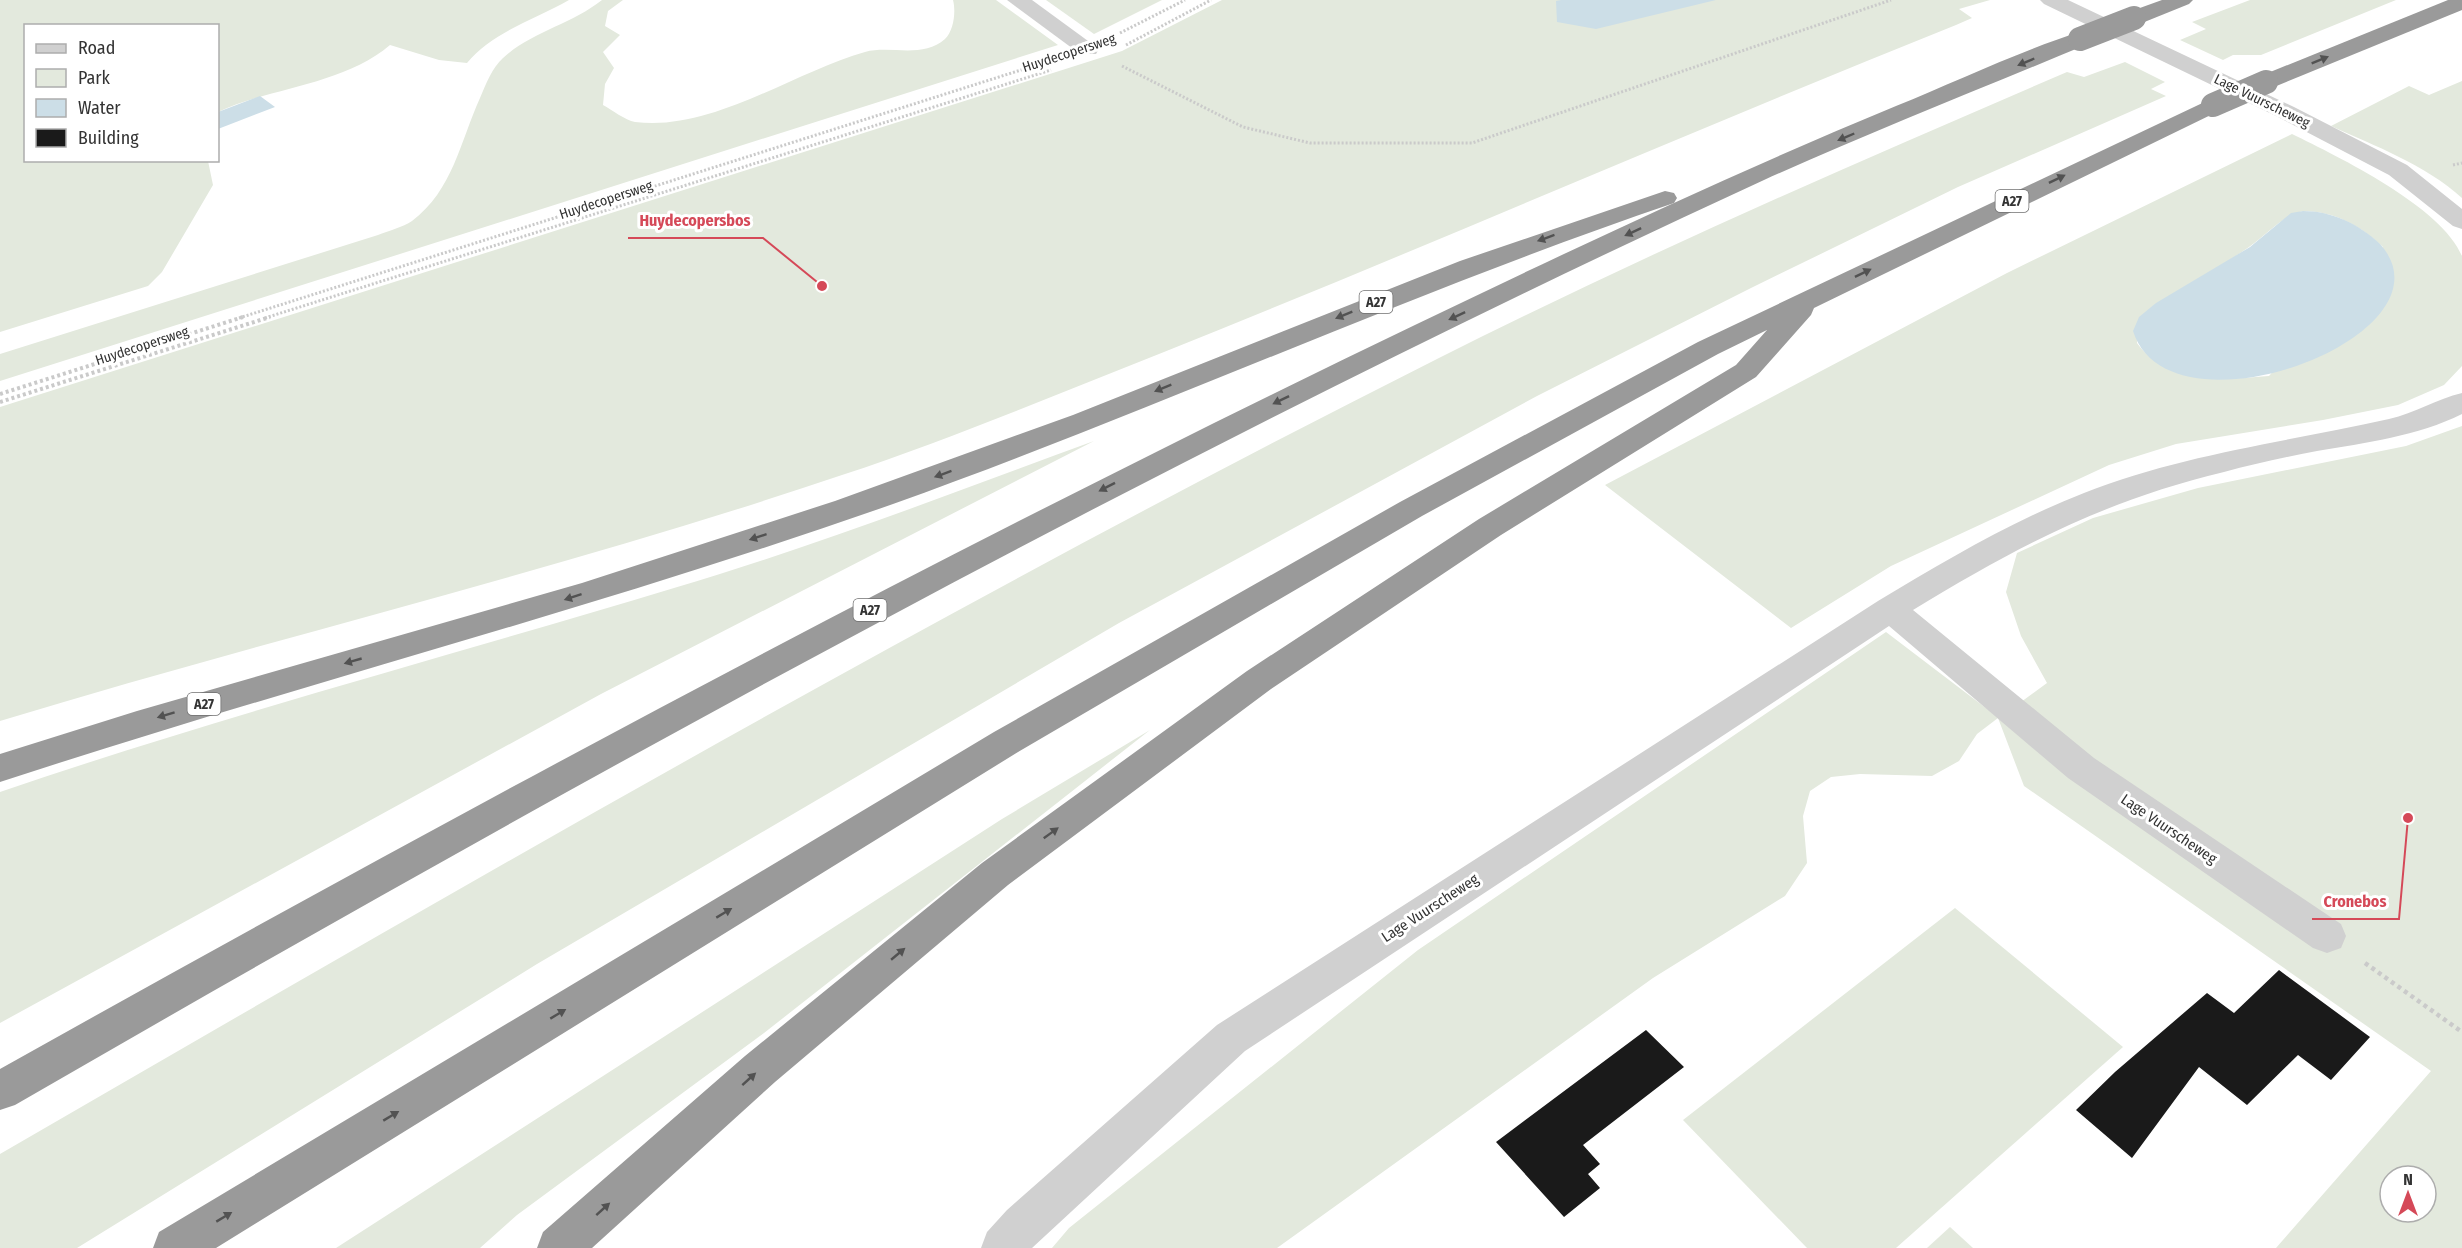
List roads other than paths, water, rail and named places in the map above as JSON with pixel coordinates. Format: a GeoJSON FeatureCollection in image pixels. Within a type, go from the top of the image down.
{"type":"FeatureCollection","features":[{"type":"Feature","properties":{"kind":"highway","name":"A27"},"geometry":{"type":"LineString","coordinates":[[0,1091],[568,772],[919,584],[1158,461],[1365,359],[1762,172],[2080,39],[2182,0]]}},
{"type":"Feature","properties":{"kind":"highway","name":"A27"},"geometry":{"type":"LineString","coordinates":[[175,1248],[1006,742],[1411,509],[1708,348],[1810,298],[2213,105],[2462,2]]}},
{"type":"Feature","properties":{"kind":"highway","name":"A27"},"geometry":{"type":"LineString","coordinates":[[0,768],[243,692],[551,604],[888,494],[998,454],[1348,313],[1549,237],[1680,193],[1762,172]]}},
{"type":"Feature","properties":{"kind":"highway","name":"A27"},"geometry":{"type":"LineString","coordinates":[[559,1248],[760,1069],[995,874],[1259,680],[1490,527],[1746,371],[1810,298]]}},
{"type":"Feature","properties":{"kind":"street"},"geometry":{"type":"LineString","coordinates":[[1018,0],[1093,52]]}},
{"type":"Feature","properties":{"kind":"street","name":"Lage Vuurscheweg"},"geometry":{"type":"LineString","coordinates":[[2050,0],[2286,112],[2398,170],[2462,221]]}},
{"type":"Feature","properties":{"kind":"street","name":"Lage Vuurscheweg"},"geometry":{"type":"LineString","coordinates":[[1003,1248],[1023,1225],[1231,1038],[1890,609],[1994,545],[2078,504],[2171,475],[2292,446],[2381,430],[2451,408],[2462,402]]}},
{"type":"Feature","properties":{"kind":"street","name":"Lage Vuurscheweg"},"geometry":{"type":"LineString","coordinates":[[1890,609],[2080,768],[2327,936]]}},
{"type":"Feature","properties":{"kind":"water"},"geometry":{"type":"Polygon","coordinates":[[[1716,0],[1596,29],[1557,22],[1556,1],[1716,0]]]}},
{"type":"Feature","properties":{"kind":"water"},"geometry":{"type":"Polygon","coordinates":[[[260,96],[275,107],[219,129],[219,112],[260,96]]]}},
{"type":"Feature","properties":{"kind":"water"},"geometry":{"type":"Polygon","coordinates":[[[2303,211],[2335,216],[2363,230],[2380,244],[2394,279],[2381,312],[2347,342],[2301,364],[2249,378],[2198,378],[2157,364],[2133,331],[2139,317],[2156,303],[2250,247],[2291,213],[2303,211]]]}},
{"type":"Feature","properties":{"kind":"place","name":"Huydecopersbos"},"geometry":{"type":"Point","coordinates":[822,286]}},
{"type":"Feature","properties":{"kind":"place","name":"Cronebos"},"geometry":{"type":"Point","coordinates":[2408,818]}}]}
